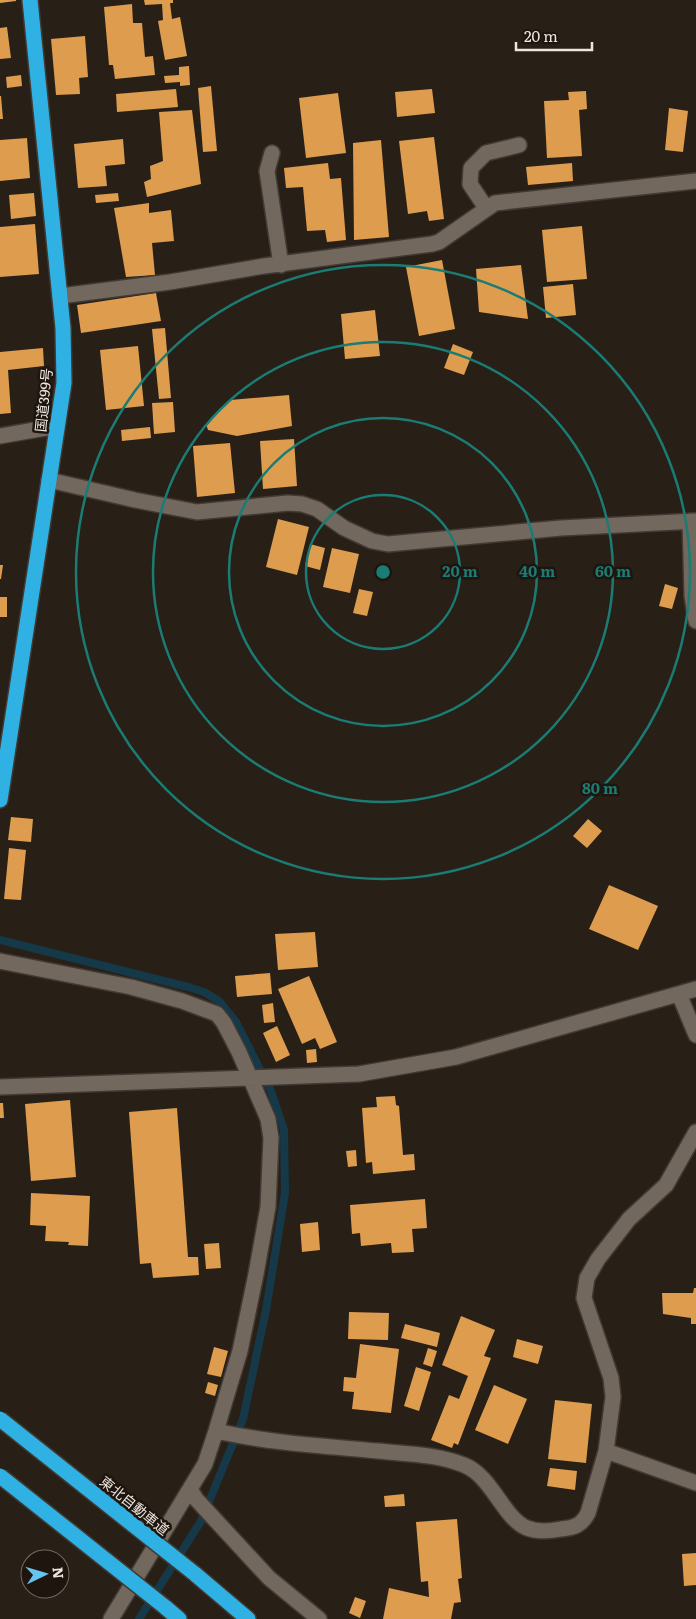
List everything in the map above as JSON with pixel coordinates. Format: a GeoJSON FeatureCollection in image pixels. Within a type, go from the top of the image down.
{"type":"FeatureCollection","features":[{"type":"Feature","properties":{"kind":"highway","name":"国道399号"},"geometry":{"type":"LineString","coordinates":[[0,800],[64,383],[63,328],[30,0]]}},
{"type":"Feature","properties":{"kind":"highway","name":"東北自動車道"},"geometry":{"type":"LineString","coordinates":[[0,1419],[248,1619]]}},
{"type":"Feature","properties":{"kind":"highway"},"geometry":{"type":"LineString","coordinates":[[0,1476],[179,1619]]}},
{"type":"Feature","properties":{"kind":"street"},"geometry":{"type":"LineString","coordinates":[[486,208],[470,184],[472,168],[486,153],[519,145]]}},
{"type":"Feature","properties":{"kind":"street"},"geometry":{"type":"LineString","coordinates":[[272,153],[267,172],[281,265]]}},
{"type":"Feature","properties":{"kind":"street"},"geometry":{"type":"LineString","coordinates":[[60,296],[432,244],[439,242],[495,203],[696,181]]}},
{"type":"Feature","properties":{"kind":"street"},"geometry":{"type":"LineString","coordinates":[[0,436],[57,426]]}},
{"type":"Feature","properties":{"kind":"street"},"geometry":{"type":"LineString","coordinates":[[49,480],[197,512],[288,503],[302,504],[317,510],[344,528],[372,541],[388,544],[561,528],[693,521],[692,596],[696,621]]}},
{"type":"Feature","properties":{"kind":"street"},"geometry":{"type":"LineString","coordinates":[[0,961],[131,987],[182,1001],[217,1014],[254,1078],[268,1119],[272,1138],[268,1207],[256,1274],[222,1433],[205,1464],[193,1494],[111,1619]]}},
{"type":"Feature","properties":{"kind":"street"},"geometry":{"type":"LineString","coordinates":[[0,1087],[359,1074],[456,1057],[696,989]]}},
{"type":"Feature","properties":{"kind":"street"},"geometry":{"type":"LineString","coordinates":[[679,994],[696,1035]]}},
{"type":"Feature","properties":{"kind":"street"},"geometry":{"type":"LineString","coordinates":[[222,1433],[265,1440],[430,1456],[465,1465],[482,1477],[513,1517],[527,1528],[538,1530],[574,1528],[584,1522],[606,1451],[613,1397],[611,1378],[584,1298],[588,1278],[598,1259],[629,1219],[666,1185],[696,1132]]}},
{"type":"Feature","properties":{"kind":"street"},"geometry":{"type":"LineString","coordinates":[[606,1451],[696,1483]]}},
{"type":"Feature","properties":{"kind":"street"},"geometry":{"type":"LineString","coordinates":[[193,1494],[269,1578],[319,1619]]}},
{"type":"Feature","properties":{"kind":"building"},"geometry":{"type":"Polygon","coordinates":[[[0,0],[16,0],[16,1],[0,3],[0,0]]]}},
{"type":"Feature","properties":{"kind":"building"},"geometry":{"type":"Polygon","coordinates":[[[144,0],[173,0],[173,3],[170,3],[172,19],[180,17],[187,56],[165,60],[158,21],[163,20],[162,4],[145,5],[144,0]]]}},
{"type":"Feature","properties":{"kind":"building"},"geometry":{"type":"Polygon","coordinates":[[[132,4],[133,23],[142,23],[145,57],[153,56],[155,75],[115,79],[113,65],[109,65],[104,7],[132,4]]]}},
{"type":"Feature","properties":{"kind":"building"},"geometry":{"type":"Polygon","coordinates":[[[7,27],[11,58],[0,59],[0,28],[7,27]]]}},
{"type":"Feature","properties":{"kind":"building"},"geometry":{"type":"Polygon","coordinates":[[[85,36],[88,77],[79,78],[80,94],[56,95],[51,39],[85,36]]]}},
{"type":"Feature","properties":{"kind":"building"},"geometry":{"type":"Polygon","coordinates":[[[189,66],[190,85],[180,86],[180,82],[165,83],[164,76],[179,75],[179,67],[189,66]]]}},
{"type":"Feature","properties":{"kind":"building"},"geometry":{"type":"Polygon","coordinates":[[[21,75],[22,86],[7,88],[6,77],[21,75]]]}},
{"type":"Feature","properties":{"kind":"building"},"geometry":{"type":"Polygon","coordinates":[[[211,86],[217,151],[203,152],[198,88],[211,86]]]}},
{"type":"Feature","properties":{"kind":"building"},"geometry":{"type":"Polygon","coordinates":[[[176,89],[178,107],[117,112],[116,94],[176,89]]]}},
{"type":"Feature","properties":{"kind":"building"},"geometry":{"type":"Polygon","coordinates":[[[432,89],[435,113],[397,117],[395,92],[432,89]]]}},
{"type":"Feature","properties":{"kind":"building"},"geometry":{"type":"Polygon","coordinates":[[[586,91],[587,109],[579,110],[582,156],[547,158],[544,101],[569,100],[568,92],[586,91]]]}},
{"type":"Feature","properties":{"kind":"building"},"geometry":{"type":"Polygon","coordinates":[[[338,93],[346,153],[306,158],[299,98],[338,93]]]}},
{"type":"Feature","properties":{"kind":"building"},"geometry":{"type":"Polygon","coordinates":[[[1,96],[3,119],[0,119],[1,96]]]}},
{"type":"Feature","properties":{"kind":"building"},"geometry":{"type":"Polygon","coordinates":[[[669,108],[688,111],[683,152],[665,150],[669,108]]]}},
{"type":"Feature","properties":{"kind":"building"},"geometry":{"type":"Polygon","coordinates":[[[192,110],[201,184],[147,197],[144,182],[151,179],[150,166],[163,161],[159,112],[192,110]]]}},
{"type":"Feature","properties":{"kind":"building"},"geometry":{"type":"Polygon","coordinates":[[[434,137],[444,219],[429,221],[427,211],[408,214],[399,141],[434,137]]]}},
{"type":"Feature","properties":{"kind":"building"},"geometry":{"type":"Polygon","coordinates":[[[27,138],[30,178],[0,181],[0,140],[27,138]]]}},
{"type":"Feature","properties":{"kind":"building"},"geometry":{"type":"Polygon","coordinates":[[[123,139],[125,164],[105,166],[107,186],[78,188],[74,144],[123,139]]]}},
{"type":"Feature","properties":{"kind":"building"},"geometry":{"type":"Polygon","coordinates":[[[381,140],[389,237],[354,240],[353,143],[381,140]]]}},
{"type":"Feature","properties":{"kind":"building"},"geometry":{"type":"Polygon","coordinates":[[[328,163],[330,179],[341,178],[346,240],[327,242],[325,230],[307,231],[303,187],[286,188],[284,168],[328,163]]]}},
{"type":"Feature","properties":{"kind":"building"},"geometry":{"type":"Polygon","coordinates":[[[572,163],[573,181],[528,185],[526,167],[572,163]]]}},
{"type":"Feature","properties":{"kind":"building"},"geometry":{"type":"Polygon","coordinates":[[[34,193],[36,216],[11,219],[9,195],[34,193]]]}},
{"type":"Feature","properties":{"kind":"building"},"geometry":{"type":"Polygon","coordinates":[[[118,193],[119,201],[96,203],[95,195],[118,193]]]}},
{"type":"Feature","properties":{"kind":"building"},"geometry":{"type":"Polygon","coordinates":[[[149,203],[149,213],[171,210],[174,241],[152,243],[155,275],[126,277],[114,208],[149,203]]]}},
{"type":"Feature","properties":{"kind":"building"},"geometry":{"type":"Polygon","coordinates":[[[35,224],[39,274],[0,277],[0,227],[35,224]]]}},
{"type":"Feature","properties":{"kind":"building"},"geometry":{"type":"Polygon","coordinates":[[[582,226],[587,279],[547,282],[542,230],[582,226]]]}},
{"type":"Feature","properties":{"kind":"building"},"geometry":{"type":"Polygon","coordinates":[[[442,260],[455,329],[419,336],[406,267],[442,260]]]}},
{"type":"Feature","properties":{"kind":"building"},"geometry":{"type":"Polygon","coordinates":[[[521,265],[528,319],[479,312],[476,269],[521,265]]]}},
{"type":"Feature","properties":{"kind":"building"},"geometry":{"type":"Polygon","coordinates":[[[573,284],[576,315],[546,318],[543,287],[573,284]]]}},
{"type":"Feature","properties":{"kind":"building"},"geometry":{"type":"Polygon","coordinates":[[[156,293],[161,321],[81,333],[77,305],[156,293]]]}},
{"type":"Feature","properties":{"kind":"building"},"geometry":{"type":"Polygon","coordinates":[[[375,310],[380,356],[345,359],[341,314],[375,310]]]}},
{"type":"Feature","properties":{"kind":"building"},"geometry":{"type":"Polygon","coordinates":[[[165,328],[171,398],[159,399],[152,329],[165,328]]]}},
{"type":"Feature","properties":{"kind":"building"},"geometry":{"type":"Polygon","coordinates":[[[453,344],[473,352],[464,375],[444,368],[453,344]]]}},
{"type":"Feature","properties":{"kind":"building"},"geometry":{"type":"Polygon","coordinates":[[[138,346],[144,406],[106,410],[100,350],[138,346]]]}},
{"type":"Feature","properties":{"kind":"building"},"geometry":{"type":"Polygon","coordinates":[[[43,348],[44,366],[8,370],[11,413],[0,414],[0,352],[43,348]]]}},
{"type":"Feature","properties":{"kind":"building"},"geometry":{"type":"Polygon","coordinates":[[[289,395],[292,426],[237,436],[208,430],[206,424],[230,400],[289,395]]]}},
{"type":"Feature","properties":{"kind":"building"},"geometry":{"type":"Polygon","coordinates":[[[173,402],[175,432],[154,434],[152,403],[173,402]]]}},
{"type":"Feature","properties":{"kind":"building"},"geometry":{"type":"Polygon","coordinates":[[[150,427],[151,438],[122,441],[121,430],[150,427]]]}},
{"type":"Feature","properties":{"kind":"building"},"geometry":{"type":"Polygon","coordinates":[[[294,439],[297,486],[263,489],[260,441],[294,439]]]}},
{"type":"Feature","properties":{"kind":"building"},"geometry":{"type":"Polygon","coordinates":[[[230,443],[235,493],[197,497],[193,446],[230,443]]]}},
{"type":"Feature","properties":{"kind":"building"},"geometry":{"type":"Polygon","coordinates":[[[278,519],[309,527],[297,575],[266,567],[278,519]]]}},
{"type":"Feature","properties":{"kind":"building"},"geometry":{"type":"Polygon","coordinates":[[[310,544],[325,548],[320,570],[305,566],[310,544]]]}},
{"type":"Feature","properties":{"kind":"building"},"geometry":{"type":"Polygon","coordinates":[[[332,548],[359,554],[350,593],[323,587],[332,548]]]}},
{"type":"Feature","properties":{"kind":"building"},"geometry":{"type":"Polygon","coordinates":[[[0,565],[3,565],[1,579],[0,579],[0,565]]]}},
{"type":"Feature","properties":{"kind":"building"},"geometry":{"type":"Polygon","coordinates":[[[665,584],[678,588],[672,609],[659,606],[665,584]]]}},
{"type":"Feature","properties":{"kind":"building"},"geometry":{"type":"Polygon","coordinates":[[[359,589],[373,592],[367,616],[353,613],[359,589]]]}},
{"type":"Feature","properties":{"kind":"building"},"geometry":{"type":"Polygon","coordinates":[[[0,597],[7,597],[7,617],[0,617],[0,597]]]}},
{"type":"Feature","properties":{"kind":"building"},"geometry":{"type":"Polygon","coordinates":[[[11,817],[33,819],[31,842],[8,840],[11,817]]]}},
{"type":"Feature","properties":{"kind":"building"},"geometry":{"type":"Polygon","coordinates":[[[588,819],[602,831],[587,848],[573,836],[588,819]]]}},
{"type":"Feature","properties":{"kind":"building"},"geometry":{"type":"Polygon","coordinates":[[[9,848],[26,850],[21,900],[4,899],[9,848]]]}},
{"type":"Feature","properties":{"kind":"building"},"geometry":{"type":"Polygon","coordinates":[[[609,885],[658,906],[638,950],[589,929],[609,885]]]}},
{"type":"Feature","properties":{"kind":"building"},"geometry":{"type":"Polygon","coordinates":[[[315,932],[318,967],[278,970],[275,934],[315,932]]]}},
{"type":"Feature","properties":{"kind":"building"},"geometry":{"type":"Polygon","coordinates":[[[270,973],[272,994],[237,997],[235,976],[270,973]]]}},
{"type":"Feature","properties":{"kind":"building"},"geometry":{"type":"Polygon","coordinates":[[[309,976],[337,1042],[320,1049],[315,1038],[302,1044],[278,989],[309,976]]]}},
{"type":"Feature","properties":{"kind":"building"},"geometry":{"type":"Polygon","coordinates":[[[273,1003],[275,1022],[264,1023],[262,1005],[273,1003]]]}},
{"type":"Feature","properties":{"kind":"building"},"geometry":{"type":"Polygon","coordinates":[[[277,1026],[290,1055],[276,1062],[263,1033],[277,1026]]]}},
{"type":"Feature","properties":{"kind":"building"},"geometry":{"type":"Polygon","coordinates":[[[316,1049],[317,1062],[307,1063],[306,1050],[316,1049]]]}},
{"type":"Feature","properties":{"kind":"building"},"geometry":{"type":"Polygon","coordinates":[[[395,1096],[396,1105],[399,1106],[403,1155],[414,1154],[415,1170],[373,1174],[372,1162],[366,1163],[362,1108],[377,1107],[376,1097],[395,1096]]]}},
{"type":"Feature","properties":{"kind":"building"},"geometry":{"type":"Polygon","coordinates":[[[70,1100],[76,1177],[31,1181],[25,1104],[70,1100]]]}},
{"type":"Feature","properties":{"kind":"building"},"geometry":{"type":"Polygon","coordinates":[[[0,1103],[3,1103],[4,1118],[0,1118],[0,1103]]]}},
{"type":"Feature","properties":{"kind":"building"},"geometry":{"type":"Polygon","coordinates":[[[177,1108],[188,1257],[198,1257],[199,1275],[153,1278],[151,1263],[140,1264],[129,1112],[177,1108]]]}},
{"type":"Feature","properties":{"kind":"building"},"geometry":{"type":"Polygon","coordinates":[[[356,1150],[357,1166],[348,1167],[346,1151],[356,1150]]]}},
{"type":"Feature","properties":{"kind":"building"},"geometry":{"type":"Polygon","coordinates":[[[31,1193],[90,1196],[88,1246],[68,1245],[69,1242],[45,1241],[46,1226],[30,1225],[31,1193]]]}},
{"type":"Feature","properties":{"kind":"building"},"geometry":{"type":"Polygon","coordinates":[[[425,1199],[427,1228],[412,1229],[414,1252],[392,1253],[391,1243],[361,1246],[360,1233],[352,1234],[350,1205],[425,1199]]]}},
{"type":"Feature","properties":{"kind":"building"},"geometry":{"type":"Polygon","coordinates":[[[318,1222],[320,1250],[302,1252],[300,1224],[318,1222]]]}},
{"type":"Feature","properties":{"kind":"building"},"geometry":{"type":"Polygon","coordinates":[[[219,1243],[221,1268],[206,1269],[204,1244],[219,1243]]]}},
{"type":"Feature","properties":{"kind":"building"},"geometry":{"type":"Polygon","coordinates":[[[694,1288],[696,1288],[696,1324],[691,1324],[691,1318],[663,1314],[662,1293],[693,1293],[694,1288]]]}},
{"type":"Feature","properties":{"kind":"building"},"geometry":{"type":"Polygon","coordinates":[[[349,1312],[389,1313],[388,1340],[348,1339],[349,1312]]]}},
{"type":"Feature","properties":{"kind":"building"},"geometry":{"type":"Polygon","coordinates":[[[461,1316],[495,1330],[484,1356],[491,1358],[458,1445],[454,1443],[452,1448],[431,1440],[449,1395],[459,1399],[468,1376],[442,1365],[461,1316]]]}},
{"type":"Feature","properties":{"kind":"building"},"geometry":{"type":"Polygon","coordinates":[[[405,1324],[440,1333],[437,1347],[401,1338],[405,1324]]]}},
{"type":"Feature","properties":{"kind":"building"},"geometry":{"type":"Polygon","coordinates":[[[517,1339],[543,1346],[538,1364],[513,1357],[517,1339]]]}},
{"type":"Feature","properties":{"kind":"building"},"geometry":{"type":"Polygon","coordinates":[[[360,1344],[399,1349],[391,1413],[352,1409],[354,1392],[343,1391],[344,1377],[356,1378],[360,1344]]]}},
{"type":"Feature","properties":{"kind":"building"},"geometry":{"type":"Polygon","coordinates":[[[214,1347],[228,1351],[221,1377],[207,1374],[214,1347]]]}},
{"type":"Feature","properties":{"kind":"building"},"geometry":{"type":"Polygon","coordinates":[[[428,1348],[437,1351],[432,1367],[423,1364],[428,1348]]]}},
{"type":"Feature","properties":{"kind":"building"},"geometry":{"type":"Polygon","coordinates":[[[416,1367],[431,1372],[419,1411],[404,1406],[416,1367]]]}},
{"type":"Feature","properties":{"kind":"building"},"geometry":{"type":"Polygon","coordinates":[[[208,1382],[218,1385],[215,1396],[205,1393],[208,1382]]]}},
{"type":"Feature","properties":{"kind":"building"},"geometry":{"type":"Polygon","coordinates":[[[494,1385],[527,1399],[508,1444],[475,1430],[494,1385]]]}},
{"type":"Feature","properties":{"kind":"building"},"geometry":{"type":"Polygon","coordinates":[[[555,1400],[592,1404],[586,1463],[548,1459],[555,1400]]]}},
{"type":"Feature","properties":{"kind":"building"},"geometry":{"type":"Polygon","coordinates":[[[550,1468],[577,1471],[575,1490],[547,1486],[550,1468]]]}},
{"type":"Feature","properties":{"kind":"building"},"geometry":{"type":"Polygon","coordinates":[[[404,1494],[405,1506],[385,1507],[384,1496],[404,1494]]]}},
{"type":"Feature","properties":{"kind":"building"},"geometry":{"type":"Polygon","coordinates":[[[457,1519],[462,1578],[458,1579],[461,1602],[454,1603],[451,1619],[383,1619],[389,1588],[429,1597],[428,1581],[421,1582],[416,1522],[457,1519]]]}},
{"type":"Feature","properties":{"kind":"building"},"geometry":{"type":"Polygon","coordinates":[[[696,1553],[696,1585],[684,1586],[682,1554],[696,1553]]]}},
{"type":"Feature","properties":{"kind":"building"},"geometry":{"type":"Polygon","coordinates":[[[355,1597],[366,1601],[360,1618],[349,1613],[355,1597]]]}},
{"type":"Feature","properties":{"kind":"waterway"},"geometry":{"type":"LineString","coordinates":[[0,940],[188,987],[204,992],[219,1001],[236,1022],[271,1091],[284,1130],[285,1193],[266,1310],[243,1419],[201,1521],[139,1619]]}}]}
